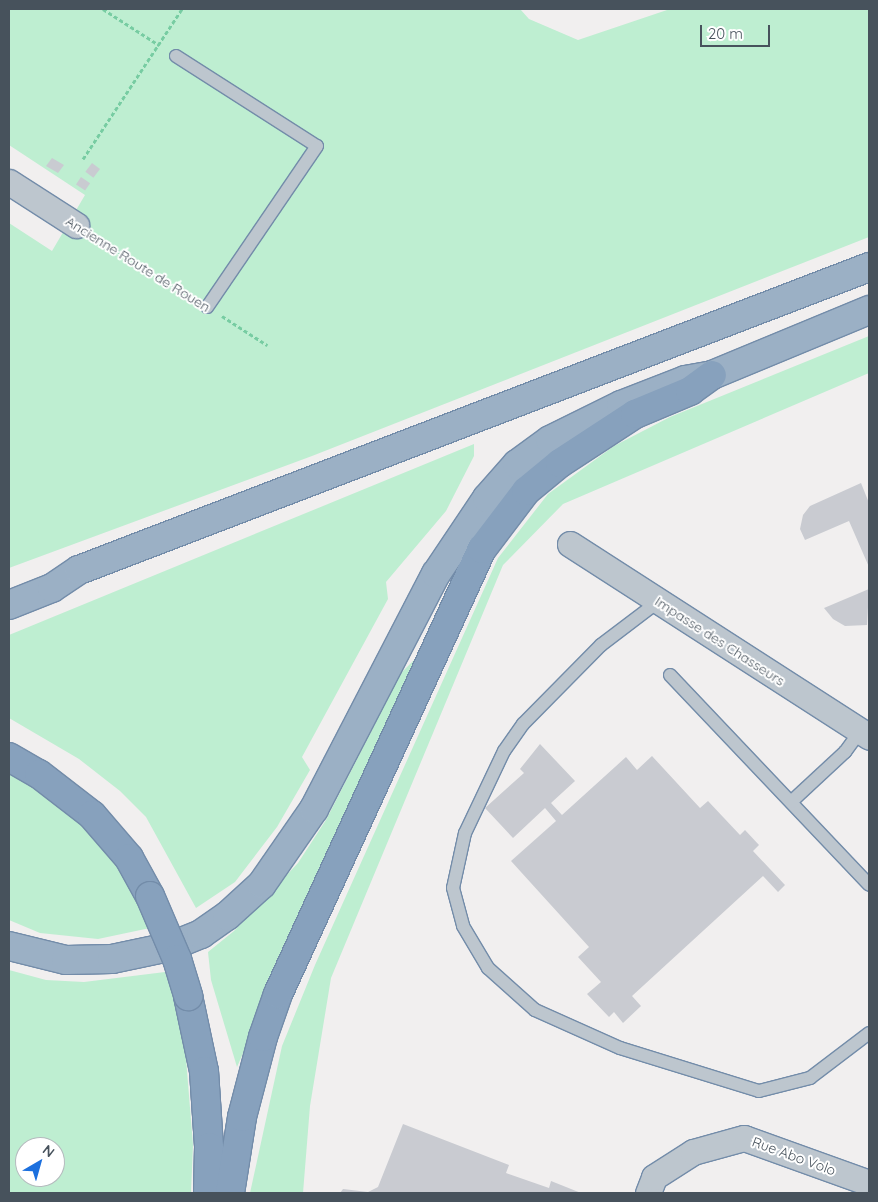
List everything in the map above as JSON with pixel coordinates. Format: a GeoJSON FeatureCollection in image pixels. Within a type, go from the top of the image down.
{"type":"FeatureCollection","features":[{"type":"Feature","properties":{"kind":"highway"},"geometry":{"type":"LineString","coordinates":[[9,605],[52,588],[79,570],[869,267]]}},
{"type":"Feature","properties":{"kind":"highway"},"geometry":{"type":"LineString","coordinates":[[9,946],[59,959],[112,959],[169,947],[200,934],[227,916],[262,884],[314,809],[436,574],[460,534],[500,482],[532,452],[571,428],[662,389],[712,375],[869,310]]}},
{"type":"Feature","properties":{"kind":"highway"},"geometry":{"type":"LineString","coordinates":[[230,1193],[242,1117],[263,1037],[278,994],[482,549],[513,506],[560,462],[635,414],[690,391],[712,375]]}},
{"type":"Feature","properties":{"kind":"highway"},"geometry":{"type":"LineString","coordinates":[[9,588],[44,574],[79,570]]}},
{"type":"Feature","properties":{"kind":"highway"},"geometry":{"type":"LineString","coordinates":[[9,757],[39,774],[92,815],[129,858],[150,896],[188,996],[204,1071],[209,1147],[208,1193]]}},
{"type":"Feature","properties":{"kind":"street","name":"Ancienne Route de Rouen"},"geometry":{"type":"LineString","coordinates":[[9,182],[76,224]]}},
{"type":"Feature","properties":{"kind":"street","name":"Impasse des Chasseurs"},"geometry":{"type":"LineString","coordinates":[[570,544],[865,734]]}},
{"type":"Feature","properties":{"kind":"street","name":"Rue Abo Volo"},"geometry":{"type":"LineString","coordinates":[[648,1193],[654,1177],[693,1152],[744,1138],[869,1183]]}},
{"type":"Feature","properties":{"kind":"lane"},"geometry":{"type":"LineString","coordinates":[[176,56],[317,146],[207,307]]}},
{"type":"Feature","properties":{"kind":"lane"},"geometry":{"type":"LineString","coordinates":[[659,602],[601,646],[523,724],[504,752],[466,833],[453,888],[463,926],[488,968],[536,1010],[620,1048],[760,1091],[810,1078],[869,1033]]}},
{"type":"Feature","properties":{"kind":"lane"},"geometry":{"type":"LineString","coordinates":[[670,675],[869,885]]}},
{"type":"Feature","properties":{"kind":"lane"},"geometry":{"type":"LineString","coordinates":[[791,802],[865,734]]}},
{"type":"Feature","properties":{"kind":"path"},"geometry":{"type":"LineString","coordinates":[[103,9],[176,56]]}},
{"type":"Feature","properties":{"kind":"path"},"geometry":{"type":"LineString","coordinates":[[83,159],[182,9]]}},
{"type":"Feature","properties":{"kind":"path","name":"Ancienne Route de Rouen"},"geometry":{"type":"LineString","coordinates":[[76,224],[267,345]]}},
{"type":"Feature","properties":{"kind":"green space"},"geometry":{"type":"Polygon","coordinates":[[[9,9],[520,9],[529,19],[578,40],[670,9],[869,9],[869,237],[312,456],[9,568],[9,223],[52,251],[85,195],[9,145],[9,9]]]}},
{"type":"Feature","properties":{"kind":"green space"},"geometry":{"type":"Polygon","coordinates":[[[869,336],[869,373],[563,504],[503,565],[331,978],[310,1106],[303,1193],[250,1193],[282,1046],[315,965],[498,558],[548,494],[614,446],[670,417],[869,336]]]}},
{"type":"Feature","properties":{"kind":"green space"},"geometry":{"type":"Polygon","coordinates":[[[474,444],[474,456],[446,511],[386,582],[388,599],[302,757],[310,770],[277,827],[235,882],[196,908],[146,817],[120,791],[79,759],[9,718],[9,635],[474,444]]]}},
{"type":"Feature","properties":{"kind":"green space"},"geometry":{"type":"Polygon","coordinates":[[[416,658],[237,1067],[211,980],[208,952],[234,931],[298,863],[326,820],[401,673],[416,658]]]}},
{"type":"Feature","properties":{"kind":"green space"},"geometry":{"type":"Polygon","coordinates":[[[9,772],[52,796],[88,825],[131,878],[150,928],[98,939],[40,933],[9,920],[9,772]]]}},
{"type":"Feature","properties":{"kind":"green space"},"geometry":{"type":"Polygon","coordinates":[[[9,970],[46,980],[84,982],[165,972],[181,1016],[185,1046],[193,1145],[191,1193],[9,1193],[9,970]]]}},
{"type":"Feature","properties":{"kind":"building"},"geometry":{"type":"Polygon","coordinates":[[[52,158],[64,165],[58,173],[46,166],[52,158]]]}},
{"type":"Feature","properties":{"kind":"building"},"geometry":{"type":"Polygon","coordinates":[[[92,163],[100,169],[93,178],[85,172],[92,163]]]}},
{"type":"Feature","properties":{"kind":"building"},"geometry":{"type":"Polygon","coordinates":[[[81,177],[90,183],[85,191],[76,184],[81,177]]]}},
{"type":"Feature","properties":{"kind":"building"},"geometry":{"type":"Polygon","coordinates":[[[861,483],[869,503],[869,567],[849,521],[805,540],[800,529],[803,515],[810,506],[861,483]]]}},
{"type":"Feature","properties":{"kind":"building"},"geometry":{"type":"Polygon","coordinates":[[[869,589],[867,625],[845,626],[833,619],[824,608],[869,589]]]}},
{"type":"Feature","properties":{"kind":"building"},"geometry":{"type":"Polygon","coordinates":[[[540,744],[575,781],[551,803],[562,815],[626,757],[637,770],[652,756],[700,808],[708,801],[740,835],[745,830],[759,845],[753,851],[785,885],[778,892],[763,876],[632,996],[641,1006],[623,1023],[614,1012],[609,1017],[587,994],[601,982],[578,957],[589,947],[511,861],[556,821],[545,808],[513,838],[485,808],[524,773],[520,769],[540,744]]]}},
{"type":"Feature","properties":{"kind":"building"},"geometry":{"type":"Polygon","coordinates":[[[403,1124],[509,1165],[506,1173],[549,1188],[551,1181],[581,1193],[340,1193],[343,1189],[368,1192],[378,1187],[403,1124]]]}}]}
